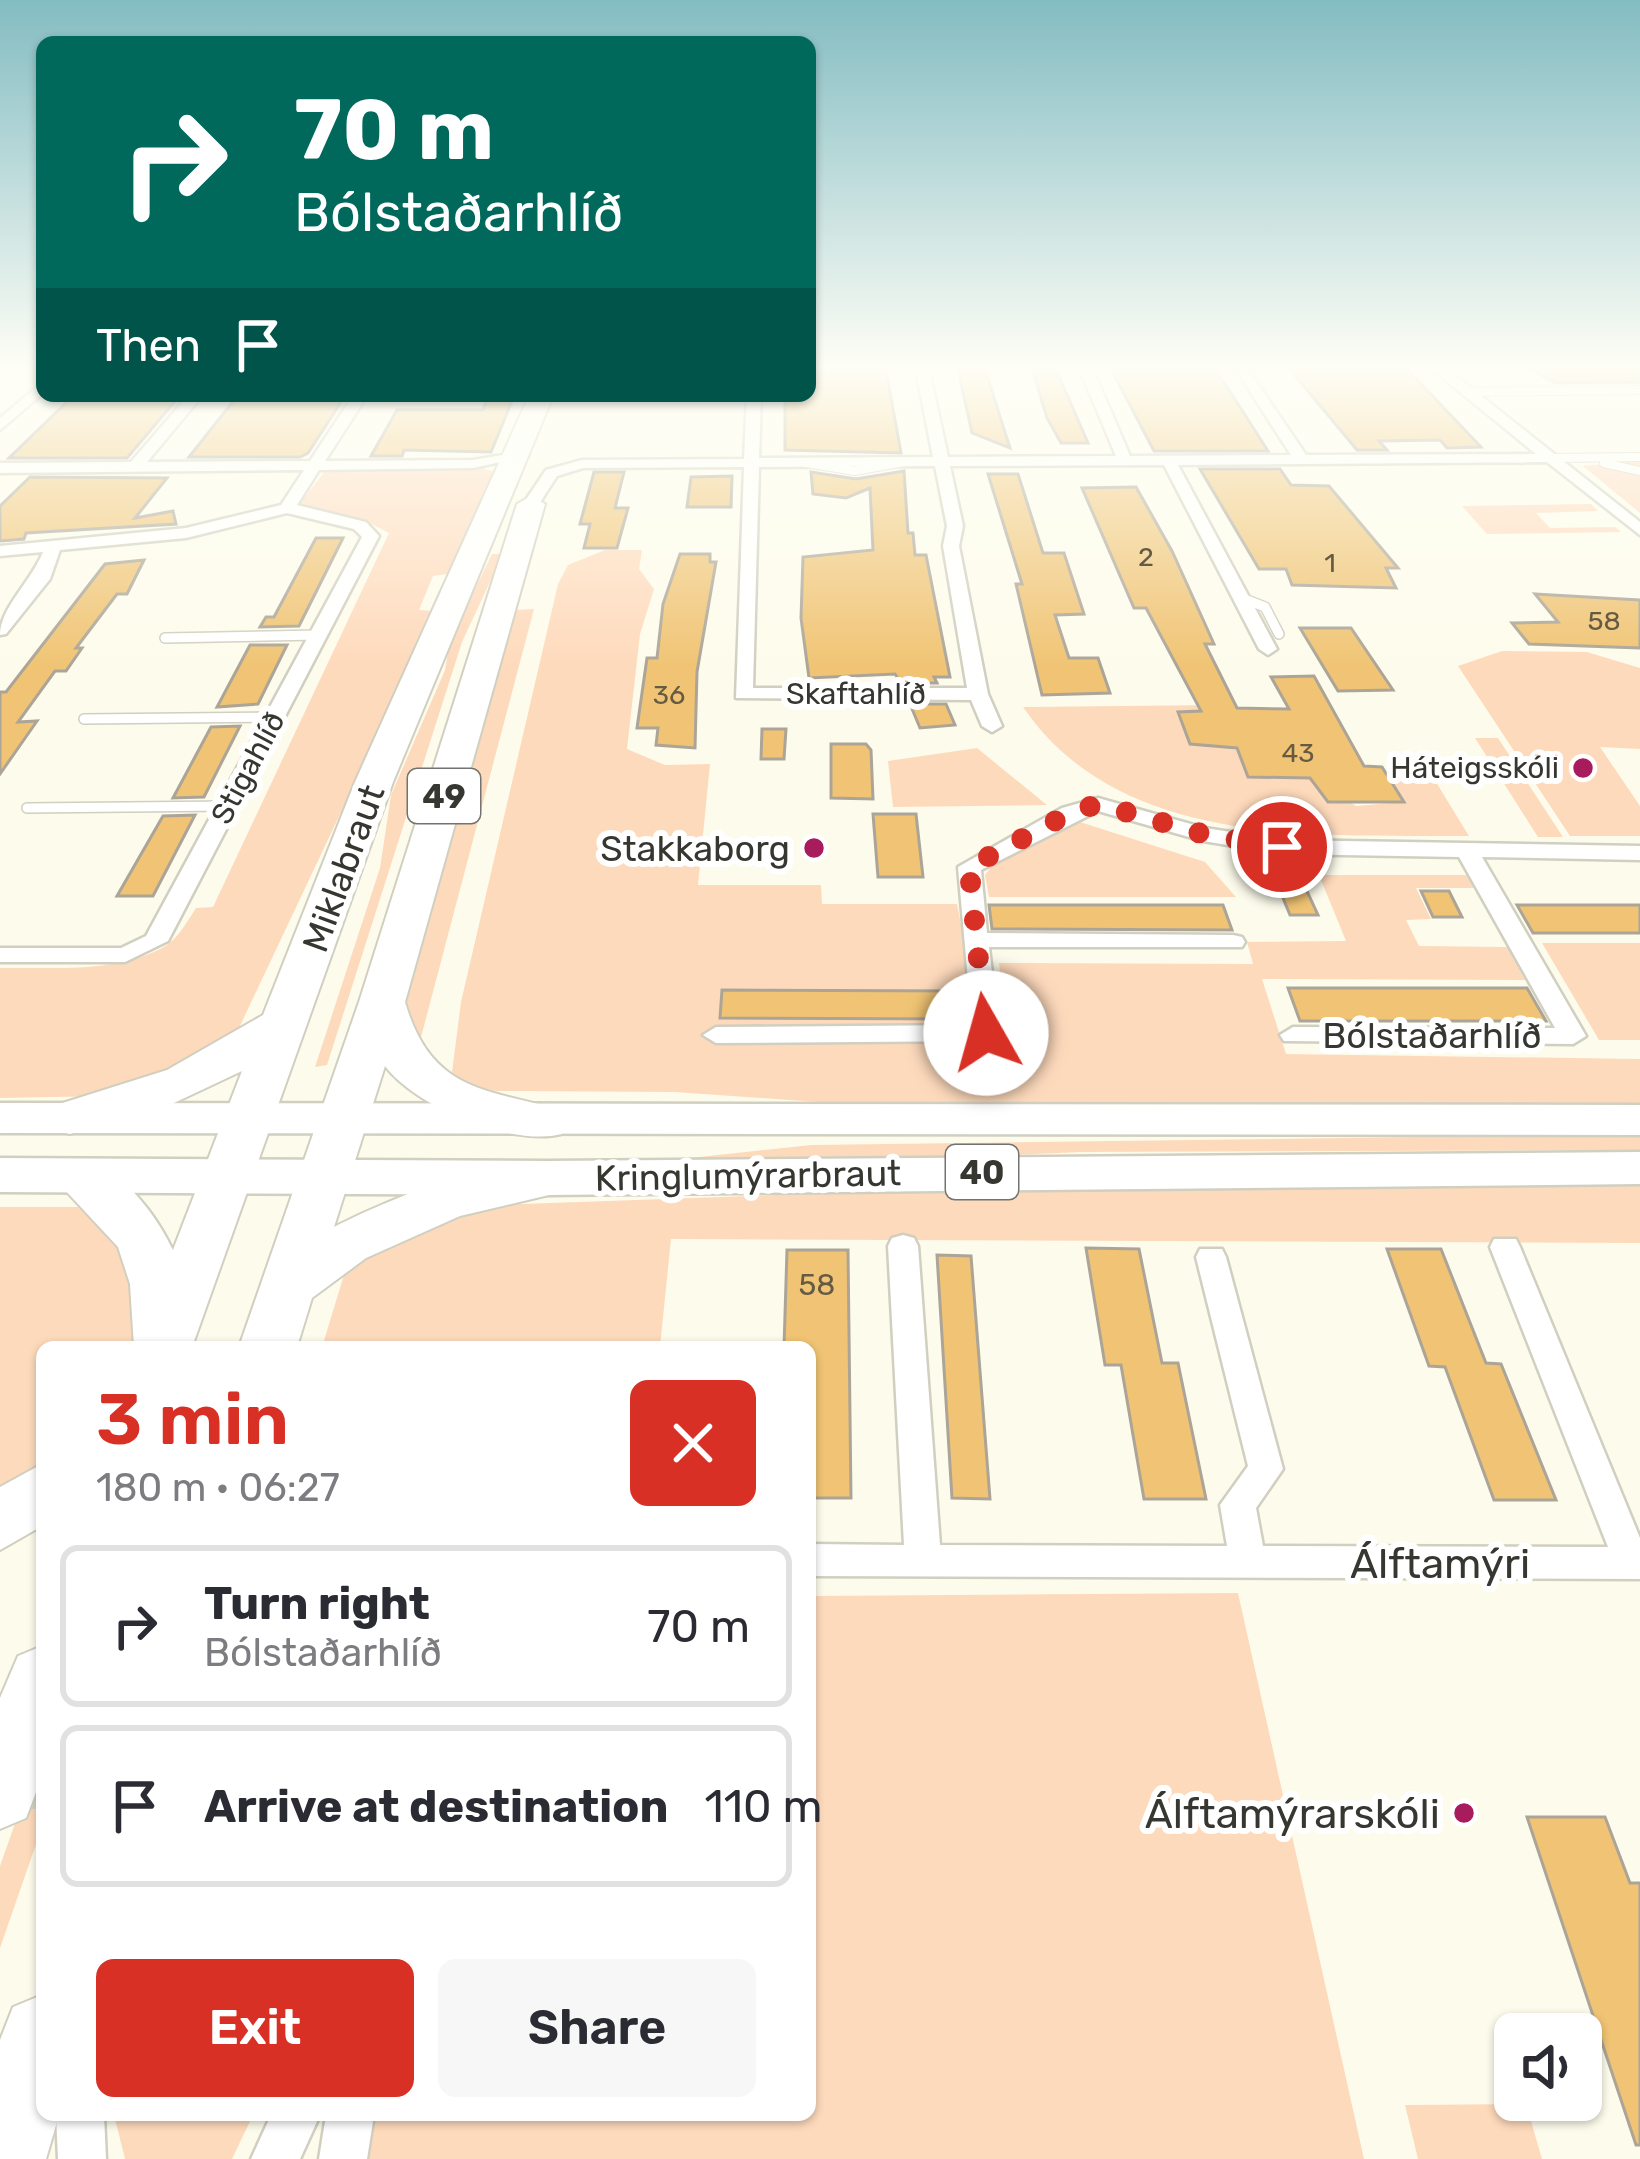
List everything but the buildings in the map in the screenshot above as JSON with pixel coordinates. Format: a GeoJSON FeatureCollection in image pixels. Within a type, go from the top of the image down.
{"type":"FeatureCollection","features":[{"type":"Feature","properties":{"kind":"highway","name":"Miklabraut"},"geometry":{"type":"LineString","coordinates":[[270,1341],[382,1002],[518,466]]}},
{"type":"Feature","properties":{"kind":"highway","name":"Miklabraut"},"geometry":{"type":"LineString","coordinates":[[166,1341],[252,1120],[374,782],[520,466]]}},
{"type":"Feature","properties":{"kind":"highway"},"geometry":{"type":"LineString","coordinates":[[382,1002],[397,1057],[419,1079],[478,1106],[545,1122]]}},
{"type":"Feature","properties":{"kind":"highway"},"geometry":{"type":"LineString","coordinates":[[70,1118],[186,1084],[231,1061],[286,1020]]}},
{"type":"Feature","properties":{"kind":"highway"},"geometry":{"type":"LineString","coordinates":[[77,1174],[127,1216],[147,1243],[161,1292],[164,1341]]}},
{"type":"Feature","properties":{"kind":"highway"},"geometry":{"type":"LineString","coordinates":[[288,1287],[337,1247],[403,1214],[548,1178]]}},
{"type":"Feature","properties":{"kind":"highway"},"geometry":{"type":"LineString","coordinates":[[0,1523],[36,1495]]}},
{"type":"Feature","properties":{"kind":"highway"},"geometry":{"type":"LineString","coordinates":[[0,1793],[36,1694]]}},
{"type":"Feature","properties":{"kind":"highway"},"geometry":{"type":"LineString","coordinates":[[3,2159],[36,2055]]}},
{"type":"Feature","properties":{"kind":"main road","name":"Kringlumýrarbraut"},"geometry":{"type":"LineString","coordinates":[[0,1118],[1640,1120]]}},
{"type":"Feature","properties":{"kind":"main road","name":"Kringlumýrarbraut"},"geometry":{"type":"LineString","coordinates":[[0,1175],[548,1178],[1640,1168]]}},
{"type":"Feature","properties":{"kind":"street"},"geometry":{"type":"LineString","coordinates":[[0,468],[250,466]]}},
{"type":"Feature","properties":{"kind":"street"},"geometry":{"type":"LineString","coordinates":[[0,550],[186,532],[287,508],[318,466]]}},
{"type":"Feature","properties":{"kind":"street"},"geometry":{"type":"LineString","coordinates":[[349,466],[551,473],[576,466]]}},
{"type":"Feature","properties":{"kind":"street"},"geometry":{"type":"LineString","coordinates":[[517,470],[563,466]]}},
{"type":"Feature","properties":{"kind":"street","name":"Skaftahlíð"},"geometry":{"type":"LineString","coordinates":[[752,466],[743,694],[979,694]]}},
{"type":"Feature","properties":{"kind":"street"},"geometry":{"type":"LineString","coordinates":[[941,466],[979,694],[992,726]]}},
{"type":"Feature","properties":{"kind":"street"},"geometry":{"type":"LineString","coordinates":[[1172,466],[1242,598],[1274,642]]}},
{"type":"Feature","properties":{"kind":"street"},"geometry":{"type":"LineString","coordinates":[[1562,466],[1640,530]]}},
{"type":"Feature","properties":{"kind":"street","name":"Stigahlíð"},"geometry":{"type":"LineString","coordinates":[[0,955],[125,955],[156,941],[371,536],[360,525],[287,508]]}},
{"type":"Feature","properties":{"kind":"street"},"geometry":{"type":"LineString","coordinates":[[0,630],[41,579],[53,546]]}},
{"type":"Feature","properties":{"kind":"street"},"geometry":{"type":"LineString","coordinates":[[716,1035],[986,1033],[969,867],[1070,813],[1098,804],[1243,842],[1640,853]]}},
{"type":"Feature","properties":{"kind":"street","name":"Bólstaðarhlíð"},"geometry":{"type":"LineString","coordinates":[[1293,1034],[1574,1036],[1467,851]]}},
{"type":"Feature","properties":{"kind":"street"},"geometry":{"type":"LineString","coordinates":[[976,940],[1233,943]]}},
{"type":"Feature","properties":{"kind":"street"},"geometry":{"type":"LineString","coordinates":[[903,1246],[923,1560]]}},
{"type":"Feature","properties":{"kind":"street","name":"Álftamýri"},"geometry":{"type":"LineString","coordinates":[[816,1560],[1636,1563],[1505,1247]]}},
{"type":"Feature","properties":{"kind":"street"},"geometry":{"type":"LineString","coordinates":[[1211,1257],[1266,1468],[1238,1505],[1248,1563]]}},
{"type":"Feature","properties":{"kind":"street"},"geometry":{"type":"LineString","coordinates":[[80,2121],[82,2159]]}},
{"type":"Feature","properties":{"kind":"street"},"geometry":{"type":"LineString","coordinates":[[275,2159],[293,2121]]}},
{"type":"Feature","properties":{"kind":"street"},"geometry":{"type":"LineString","coordinates":[[343,2159],[349,2121]]}},
{"type":"Feature","properties":{"kind":"lane"},"geometry":{"type":"LineString","coordinates":[[165,638],[318,635]]}},
{"type":"Feature","properties":{"kind":"lane"},"geometry":{"type":"LineString","coordinates":[[83,719],[275,717]]}},
{"type":"Feature","properties":{"kind":"lane"},"geometry":{"type":"LineString","coordinates":[[26,808],[228,806]]}},
{"type":"Feature","properties":{"kind":"lane"},"geometry":{"type":"LineString","coordinates":[[56,2159],[67,2121]]}},
{"type":"Feature","properties":{"kind":"shaded area"},"geometry":{"type":"Polygon","coordinates":[[[1583,466],[1640,466],[1640,513],[1583,466]]]}},
{"type":"Feature","properties":{"kind":"shaded area"},"geometry":{"type":"Polygon","coordinates":[[[482,468],[504,475],[454,573],[433,576],[419,610],[436,611],[239,1028],[204,1065],[111,1096],[0,1098],[0,968],[86,967],[129,961],[171,942],[196,908],[213,907],[389,533],[362,519],[298,506],[325,471],[482,468]]]}},
{"type":"Feature","properties":{"kind":"shaded area"},"geometry":{"type":"Polygon","coordinates":[[[1591,504],[1598,511],[1536,513],[1550,528],[1615,527],[1621,532],[1487,534],[1462,506],[1591,504]]]}},
{"type":"Feature","properties":{"kind":"shaded area"},"geometry":{"type":"Polygon","coordinates":[[[605,550],[642,550],[639,569],[654,589],[640,634],[627,749],[665,765],[710,764],[698,885],[821,885],[822,904],[957,904],[985,1051],[1010,1053],[999,963],[1253,964],[1247,942],[1346,941],[1319,875],[1468,875],[1475,888],[1416,888],[1431,919],[1406,920],[1419,946],[1508,947],[1525,980],[1262,979],[1286,1054],[1640,1059],[1640,1105],[846,1104],[675,1092],[496,1091],[456,1082],[452,1072],[461,1002],[558,584],[568,565],[605,550]]]}},
{"type":"Feature","properties":{"kind":"shaded area"},"geometry":{"type":"Polygon","coordinates":[[[492,554],[503,554],[462,642],[327,1065],[315,1067],[380,868],[391,795],[445,670],[450,640],[492,554]]]}},
{"type":"Feature","properties":{"kind":"shaded area"},"geometry":{"type":"Polygon","coordinates":[[[534,609],[415,1060],[395,1026],[515,610],[534,609]]]}},
{"type":"Feature","properties":{"kind":"shaded area","name":"Háteigsskóli"},"geometry":{"type":"Polygon","coordinates":[[[1502,651],[1587,652],[1640,668],[1640,749],[1600,747],[1640,806],[1640,836],[1570,836],[1458,666],[1502,651]]]}},
{"type":"Feature","properties":{"kind":"shaded area"},"geometry":{"type":"Polygon","coordinates":[[[1218,705],[1215,711],[1179,712],[1190,744],[1237,748],[1249,777],[1310,778],[1356,806],[1403,802],[1391,781],[1398,780],[1390,767],[1428,769],[1469,836],[1287,832],[1167,810],[1112,787],[1064,753],[1023,707],[1218,705]]]}},
{"type":"Feature","properties":{"kind":"shaded area"},"geometry":{"type":"Polygon","coordinates":[[[1475,738],[1498,738],[1563,837],[1538,837],[1475,738]]]}},
{"type":"Feature","properties":{"kind":"shaded area"},"geometry":{"type":"Polygon","coordinates":[[[977,748],[1047,805],[893,807],[888,761],[977,748]]]}},
{"type":"Feature","properties":{"kind":"shaded area"},"geometry":{"type":"Polygon","coordinates":[[[1080,822],[1205,862],[1236,897],[989,897],[985,875],[994,863],[1080,822]]]}},
{"type":"Feature","properties":{"kind":"shaded area"},"geometry":{"type":"Polygon","coordinates":[[[1542,943],[1640,943],[1640,1040],[1599,1040],[1542,943]]]}},
{"type":"Feature","properties":{"kind":"shaded area"},"geometry":{"type":"Polygon","coordinates":[[[1640,1134],[1640,1150],[1082,1152],[742,1166],[662,1161],[811,1145],[1640,1134]]]}},
{"type":"Feature","properties":{"kind":"shaded area"},"geometry":{"type":"Polygon","coordinates":[[[1345,1175],[1640,1177],[1640,1243],[671,1239],[661,1341],[324,1341],[347,1265],[464,1206],[1345,1175]]]}},
{"type":"Feature","properties":{"kind":"shaded area"},"geometry":{"type":"Polygon","coordinates":[[[0,1207],[87,1207],[125,1231],[137,1327],[134,1341],[36,1341],[36,1475],[0,1495],[0,1207]]]}},
{"type":"Feature","properties":{"kind":"shaded area"},"geometry":{"type":"Polygon","coordinates":[[[1238,1593],[1364,2159],[360,2159],[368,2121],[816,2121],[816,1596],[1238,1593]]]}},
{"type":"Feature","properties":{"kind":"shaded area"},"geometry":{"type":"Polygon","coordinates":[[[36,1764],[36,1844],[0,1948],[0,1866],[36,1764]]]}},
{"type":"Feature","properties":{"kind":"shaded area"},"geometry":{"type":"Polygon","coordinates":[[[1494,2104],[1494,2121],[1531,2121],[1542,2159],[1418,2159],[1405,2105],[1494,2104]]]}},
{"type":"Feature","properties":{"kind":"shaded area"},"geometry":{"type":"Polygon","coordinates":[[[116,2121],[250,2121],[232,2159],[125,2159],[116,2121]]]}},
{"type":"Feature","properties":{"kind":"tunnel"},"geometry":{"type":"LineString","coordinates":[[0,1788],[36,1788]]}},
{"type":"Feature","properties":{"kind":"place","name":"Háteigsskóli"},"geometry":{"type":"Point","coordinates":[1583,768]}},
{"type":"Feature","properties":{"kind":"place","name":"Stakkaborg"},"geometry":{"type":"Point","coordinates":[814,848]}},
{"type":"Feature","properties":{"kind":"place","name":"Álftamýrarskóli"},"geometry":{"type":"Point","coordinates":[1464,1813]}},
{"type":"Feature","properties":{"kind":"route"},"geometry":{"type":"LineString","coordinates":[[986,1033],[969,867],[1070,813],[1098,804],[1203,834],[1282,847]]}}]}
